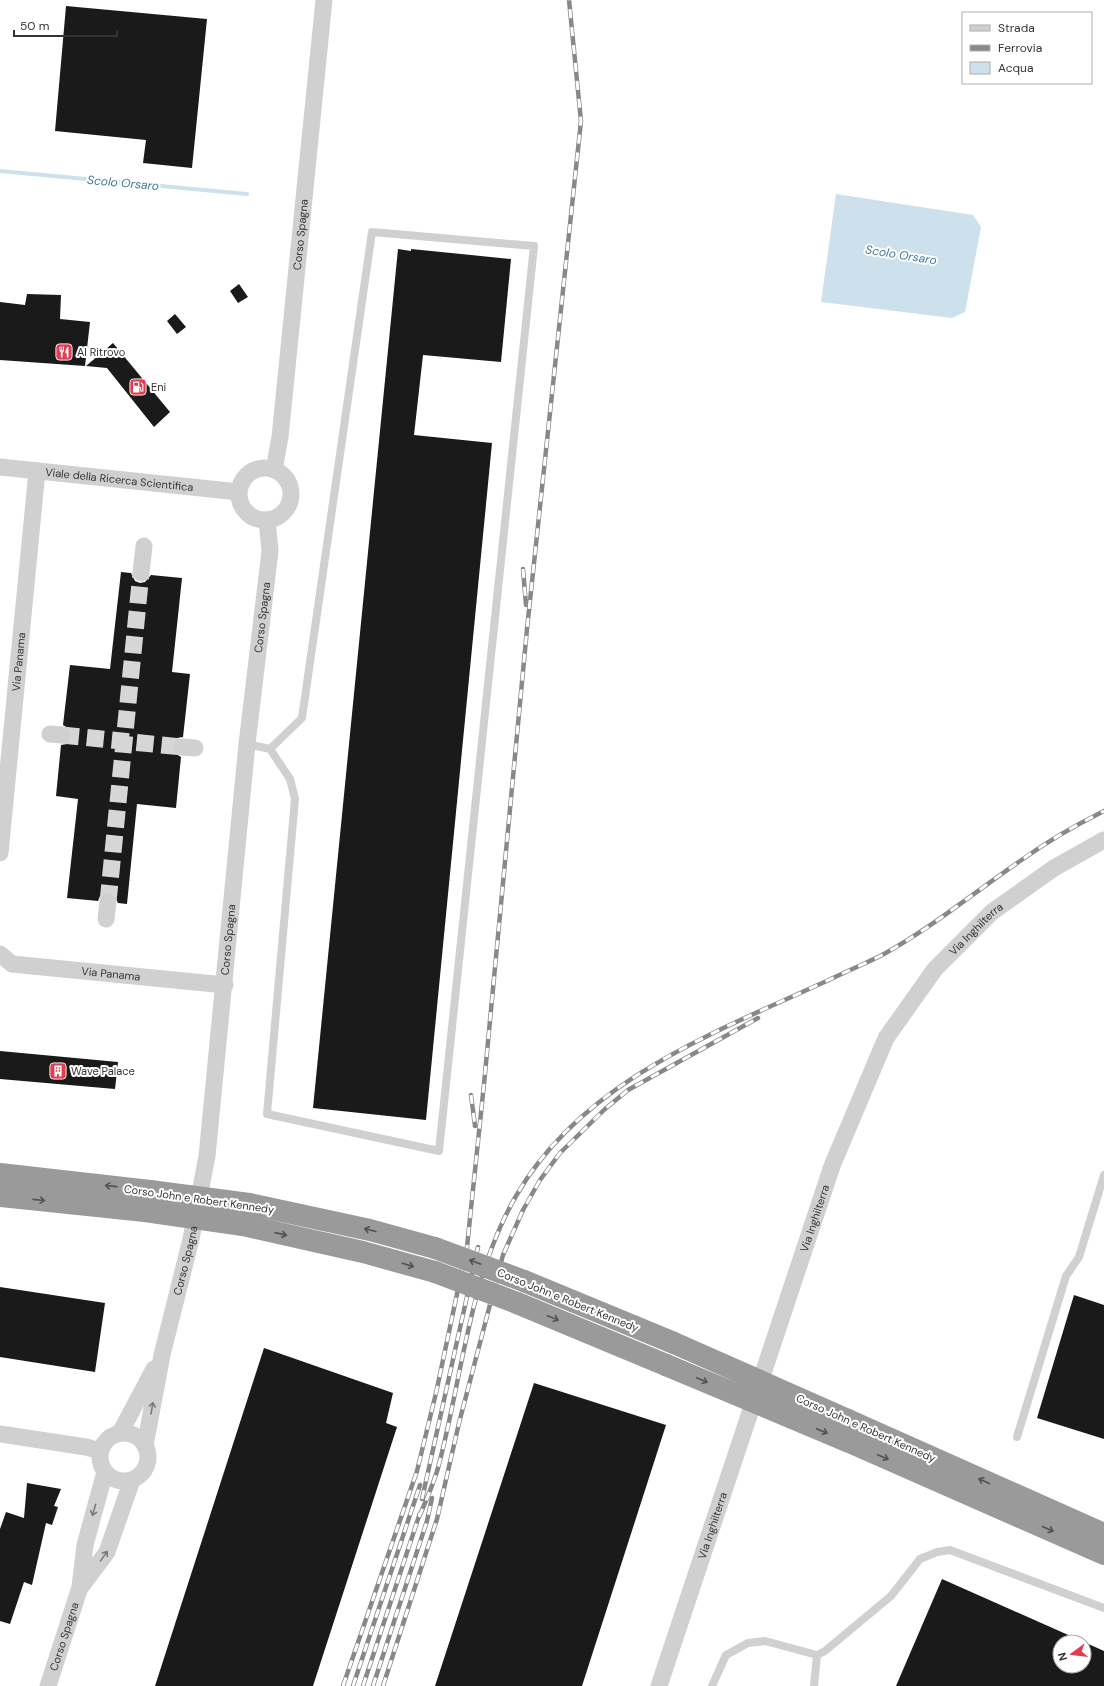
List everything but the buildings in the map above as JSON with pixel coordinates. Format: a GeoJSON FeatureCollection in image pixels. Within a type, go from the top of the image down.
{"type":"FeatureCollection","features":[{"type":"Feature","properties":{"kind":"highway","name":"Corso John e Robert Kennedy"},"geometry":{"type":"LineString","coordinates":[[0,1174],[148,1201],[243,1225],[362,1252],[435,1272],[517,1303],[666,1365],[847,1431],[1104,1534]]}},
{"type":"Feature","properties":{"kind":"highway","name":"Corso John e Robert Kennedy"},"geometry":{"type":"LineString","coordinates":[[0,1196],[249,1204],[370,1230],[435,1248],[524,1281],[674,1343],[847,1431],[1104,1554]]}},
{"type":"Feature","properties":{"kind":"street","name":"Corso Spagna"},"geometry":{"type":"LineString","coordinates":[[274,470],[280,437],[324,0]]}},
{"type":"Feature","properties":{"kind":"street","name":"Viale della Ricerca Scientifica"},"geometry":{"type":"LineString","coordinates":[[0,467],[239,492]]}},
{"type":"Feature","properties":{"kind":"street"},"geometry":{"type":"LineString","coordinates":[[266,468],[274,470],[287,480],[291,495],[286,509],[280,516],[261,521],[250,516],[243,510],[238,498],[239,492],[243,479],[249,473],[256,469],[266,468]]}},
{"type":"Feature","properties":{"kind":"street","name":"Via Panama"},"geometry":{"type":"LineString","coordinates":[[0,853],[38,471]]}},
{"type":"Feature","properties":{"kind":"street","name":"Corso Spagna"},"geometry":{"type":"LineString","coordinates":[[80,1588],[107,1552],[132,1480],[139,1476],[146,1466],[148,1454],[145,1446],[162,1355],[191,1239],[207,1156],[225,985],[247,744],[270,551],[267,520]]}},
{"type":"Feature","properties":{"kind":"street"},"geometry":{"type":"LineString","coordinates":[[141,574],[144,546]]}},
{"type":"Feature","properties":{"kind":"street","name":"Via Inghilterra"},"geometry":{"type":"LineString","coordinates":[[659,1686],[832,1166],[886,1038],[935,969],[992,912],[1054,868],[1104,840]]}},
{"type":"Feature","properties":{"kind":"street"},"geometry":{"type":"LineString","coordinates":[[106,919],[108,902]]}},
{"type":"Feature","properties":{"kind":"street","name":"Via Panama"},"geometry":{"type":"LineString","coordinates":[[4,961],[225,985]]}},
{"type":"Feature","properties":{"kind":"street","name":"Corso Spagna"},"geometry":{"type":"LineString","coordinates":[[48,1686],[80,1588],[85,1545],[105,1472],[101,1465],[100,1451],[105,1441],[120,1433],[162,1355]]}},
{"type":"Feature","properties":{"kind":"street"},"geometry":{"type":"LineString","coordinates":[[120,1433],[134,1435],[145,1446]]}},
{"type":"Feature","properties":{"kind":"street"},"geometry":{"type":"LineString","coordinates":[[0,1434],[86,1447],[100,1451]]}},
{"type":"Feature","properties":{"kind":"street"},"geometry":{"type":"LineString","coordinates":[[105,1472],[117,1481],[132,1480]]}},
{"type":"Feature","properties":{"kind":"lane"},"geometry":{"type":"LineString","coordinates":[[247,744],[270,749],[290,779],[295,800],[267,1114],[439,1151],[534,246],[372,232],[302,718],[270,749]]}},
{"type":"Feature","properties":{"kind":"lane"},"geometry":{"type":"LineString","coordinates":[[1017,1437],[1066,1276],[1079,1257],[1104,1175]]}},
{"type":"Feature","properties":{"kind":"lane"},"geometry":{"type":"LineString","coordinates":[[712,1686],[726,1655],[748,1643],[765,1641],[817,1655],[825,1651],[891,1596],[920,1559],[937,1552],[950,1550],[1104,1608]]}},
{"type":"Feature","properties":{"kind":"lane"},"geometry":{"type":"LineString","coordinates":[[814,1686],[817,1655]]}},
{"type":"Feature","properties":{"kind":"water"},"geometry":{"type":"Polygon","coordinates":[[[836,194],[973,215],[981,227],[965,312],[952,318],[821,302],[836,194]]]}},
{"type":"Feature","properties":{"kind":"waterway","name":"Scolo Orsaro"},"geometry":{"type":"LineString","coordinates":[[0,171],[247,194]]}},
{"type":"Feature","properties":{"kind":"tunnel"},"geometry":{"type":"LineString","coordinates":[[108,902],[141,573]]}},
{"type":"Feature","properties":{"kind":"tunnel"},"geometry":{"type":"LineString","coordinates":[[62,735],[182,747]]}},
{"type":"Feature","properties":{"kind":"railway"},"geometry":{"type":"LineString","coordinates":[[343,1686],[417,1471],[436,1393],[467,1247],[527,629],[581,121],[569,0]]}},
{"type":"Feature","properties":{"kind":"railway"},"geometry":{"type":"LineString","coordinates":[[523,569],[526,605]]}},
{"type":"Feature","properties":{"kind":"railway"},"geometry":{"type":"LineString","coordinates":[[419,1517],[432,1487],[438,1468],[477,1294],[487,1260],[500,1227],[516,1196],[544,1156],[577,1121],[615,1090],[698,1040],[884,954],[920,932],[1042,846],[1104,811]]}},
{"type":"Feature","properties":{"kind":"railway"},"geometry":{"type":"LineString","coordinates":[[383,1686],[437,1519],[459,1423],[503,1255],[523,1210],[540,1180],[560,1153],[605,1109],[628,1090],[758,1018]]}},
{"type":"Feature","properties":{"kind":"railway"},"geometry":{"type":"LineString","coordinates":[[471,1095],[475,1126]]}},
{"type":"Feature","properties":{"kind":"railway"},"geometry":{"type":"LineString","coordinates":[[422,1499],[478,1247]]}},
{"type":"Feature","properties":{"kind":"railway"},"geometry":{"type":"LineString","coordinates":[[353,1686],[420,1485]]}},
{"type":"Feature","properties":{"kind":"railway"},"geometry":{"type":"LineString","coordinates":[[373,1686],[427,1521],[432,1498]]}},
{"type":"Feature","properties":{"kind":"railway"},"geometry":{"type":"LineString","coordinates":[[363,1686],[420,1513]]}},
{"type":"Feature","properties":{"kind":"place","name":"Al Ritrovo"},"geometry":{"type":"Point","coordinates":[64,352]}},
{"type":"Feature","properties":{"kind":"place","name":"Eni"},"geometry":{"type":"Point","coordinates":[138,387]}},
{"type":"Feature","properties":{"kind":"place","name":"Wave Palace"},"geometry":{"type":"Point","coordinates":[58,1071]}}]}
